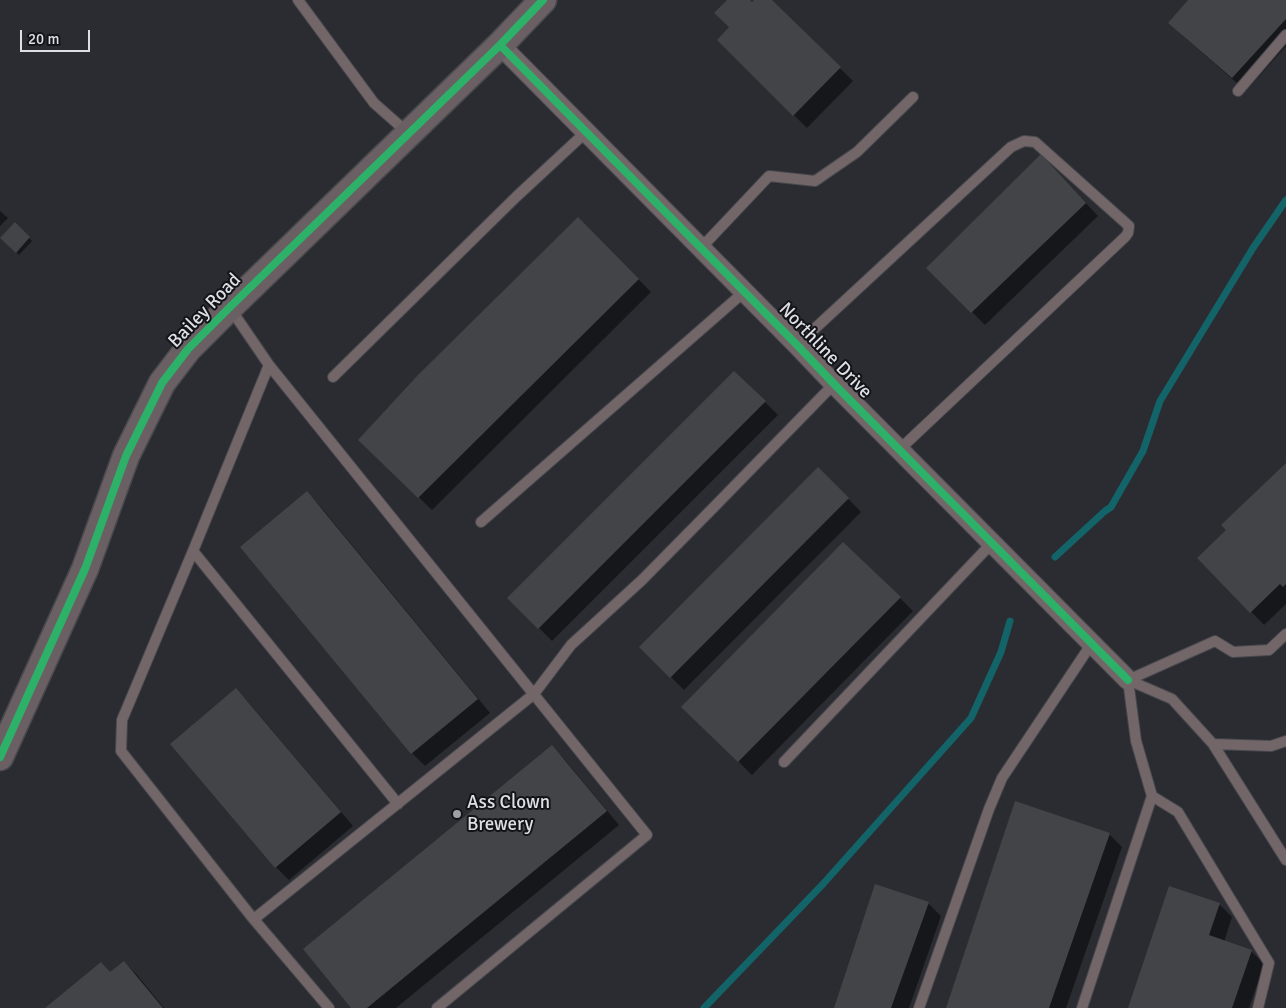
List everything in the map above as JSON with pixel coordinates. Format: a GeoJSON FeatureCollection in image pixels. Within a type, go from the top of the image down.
{"type":"FeatureCollection","features":[{"type":"Feature","properties":{"kind":"street","name":"Bailey Road"},"geometry":{"type":"LineString","coordinates":[[0,757],[85,568],[126,456],[162,383],[188,349],[500,45],[543,0]]}},
{"type":"Feature","properties":{"kind":"street","name":"Northline Drive"},"geometry":{"type":"LineString","coordinates":[[500,45],[1128,680]]}},
{"type":"Feature","properties":{"kind":"lane"},"geometry":{"type":"LineString","coordinates":[[298,0],[374,104],[408,133]]}},
{"type":"Feature","properties":{"kind":"lane"},"geometry":{"type":"LineString","coordinates":[[1238,91],[1286,35]]}},
{"type":"Feature","properties":{"kind":"lane"},"geometry":{"type":"LineString","coordinates":[[701,248],[769,176],[815,181],[857,152],[913,97]]}},
{"type":"Feature","properties":{"kind":"lane"},"geometry":{"type":"LineString","coordinates":[[333,377],[516,197],[586,132]]}},
{"type":"Feature","properties":{"kind":"lane"},"geometry":{"type":"LineString","coordinates":[[797,345],[1011,147],[1024,141],[1035,142],[1129,226],[1125,238],[899,450]]}},
{"type":"Feature","properties":{"kind":"lane"},"geometry":{"type":"LineString","coordinates":[[481,522],[744,292]]}},
{"type":"Feature","properties":{"kind":"lane"},"geometry":{"type":"LineString","coordinates":[[230,307],[269,365],[647,835],[436,1008]]}},
{"type":"Feature","properties":{"kind":"lane"},"geometry":{"type":"LineString","coordinates":[[269,365],[122,720],[121,751],[254,919],[329,1008]]}},
{"type":"Feature","properties":{"kind":"lane"},"geometry":{"type":"LineString","coordinates":[[254,919],[534,694],[571,645],[642,580],[834,384]]}},
{"type":"Feature","properties":{"kind":"lane"},"geometry":{"type":"LineString","coordinates":[[784,762],[992,543]]}},
{"type":"Feature","properties":{"kind":"lane"},"geometry":{"type":"LineString","coordinates":[[193,550],[398,804]]}},
{"type":"Feature","properties":{"kind":"lane"},"geometry":{"type":"LineString","coordinates":[[1128,680],[1215,641],[1233,652],[1268,650],[1286,634]]}},
{"type":"Feature","properties":{"kind":"lane"},"geometry":{"type":"LineString","coordinates":[[919,1008],[989,809],[1002,778],[1092,643]]}},
{"type":"Feature","properties":{"kind":"lane"},"geometry":{"type":"LineString","coordinates":[[1128,680],[1172,699],[1213,744],[1286,860]]}},
{"type":"Feature","properties":{"kind":"lane"},"geometry":{"type":"LineString","coordinates":[[1082,1008],[1152,796],[1136,741],[1128,680]]}},
{"type":"Feature","properties":{"kind":"lane"},"geometry":{"type":"LineString","coordinates":[[1213,744],[1271,746],[1286,741]]}},
{"type":"Feature","properties":{"kind":"lane"},"geometry":{"type":"LineString","coordinates":[[1152,796],[1178,812],[1268,964],[1258,1008]]}},
{"type":"Feature","properties":{"kind":"building"},"geometry":{"type":"Polygon","coordinates":[[[727,0],[750,0],[752,2],[754,0],[772,0],[841,67],[793,116],[717,40],[729,27],[714,13],[727,0]]]}},
{"type":"Feature","properties":{"kind":"building"},"geometry":{"type":"Polygon","coordinates":[[[1188,0],[1286,0],[1286,19],[1232,78],[1168,23],[1188,0]]]}},
{"type":"Feature","properties":{"kind":"building"},"geometry":{"type":"Polygon","coordinates":[[[1041,154],[1086,203],[971,313],[926,268],[1041,154]]]}},
{"type":"Feature","properties":{"kind":"building"},"geometry":{"type":"Polygon","coordinates":[[[578,217],[639,279],[418,498],[358,440],[418,375],[578,217]]]}},
{"type":"Feature","properties":{"kind":"building"},"geometry":{"type":"Polygon","coordinates":[[[15,222],[30,237],[16,253],[0,238],[15,222]]]}},
{"type":"Feature","properties":{"kind":"building"},"geometry":{"type":"Polygon","coordinates":[[[734,371],[766,401],[538,629],[507,598],[734,371]]]}},
{"type":"Feature","properties":{"kind":"building"},"geometry":{"type":"Polygon","coordinates":[[[1286,463],[1286,584],[1283,587],[1280,584],[1250,613],[1197,558],[1226,530],[1221,525],[1286,463]]]}},
{"type":"Feature","properties":{"kind":"building"},"geometry":{"type":"Polygon","coordinates":[[[818,467],[849,498],[670,678],[639,647],[818,467]]]}},
{"type":"Feature","properties":{"kind":"building"},"geometry":{"type":"Polygon","coordinates":[[[307,491],[478,699],[411,754],[240,547],[307,491]]]}},
{"type":"Feature","properties":{"kind":"building"},"geometry":{"type":"Polygon","coordinates":[[[843,542],[901,597],[738,762],[681,707],[843,542]]]}},
{"type":"Feature","properties":{"kind":"building"},"geometry":{"type":"Polygon","coordinates":[[[236,688],[341,812],[275,868],[170,744],[236,688]]]}},
{"type":"Feature","properties":{"kind":"building"},"geometry":{"type":"Polygon","coordinates":[[[552,745],[607,811],[367,1008],[351,1008],[303,949],[552,745]]]}},
{"type":"Feature","properties":{"kind":"building"},"geometry":{"type":"Polygon","coordinates":[[[1015,801],[1110,833],[1049,1008],[946,1008],[1015,801]]]}},
{"type":"Feature","properties":{"kind":"building"},"geometry":{"type":"Polygon","coordinates":[[[875,884],[929,902],[891,1008],[834,1008],[875,884]]]}},
{"type":"Feature","properties":{"kind":"building"},"geometry":{"type":"Polygon","coordinates":[[[1169,886],[1220,903],[1209,935],[1252,950],[1232,1008],[1128,1008],[1169,886]]]}},
{"type":"Feature","properties":{"kind":"building"},"geometry":{"type":"Polygon","coordinates":[[[124,961],[163,1008],[45,1008],[101,962],[110,972],[124,961]]]}},
{"type":"Feature","properties":{"kind":"waterway"},"geometry":{"type":"LineString","coordinates":[[1055,557],[1111,507],[1143,451],[1160,401],[1253,248],[1286,200]]}},
{"type":"Feature","properties":{"kind":"waterway"},"geometry":{"type":"LineString","coordinates":[[704,1008],[823,884],[971,718],[1001,652],[1010,621]]}},
{"type":"Feature","properties":{"kind":"cycle path"},"geometry":{"type":"LineString","coordinates":[[0,757],[85,569],[126,456],[162,383],[188,349],[500,45],[543,0]]}},
{"type":"Feature","properties":{"kind":"cycle path"},"geometry":{"type":"LineString","coordinates":[[500,45],[1128,680]]}},
{"type":"Feature","properties":{"kind":"place","name":"Ass Clown Brewery"},"geometry":{"type":"Point","coordinates":[457,814]}}]}
